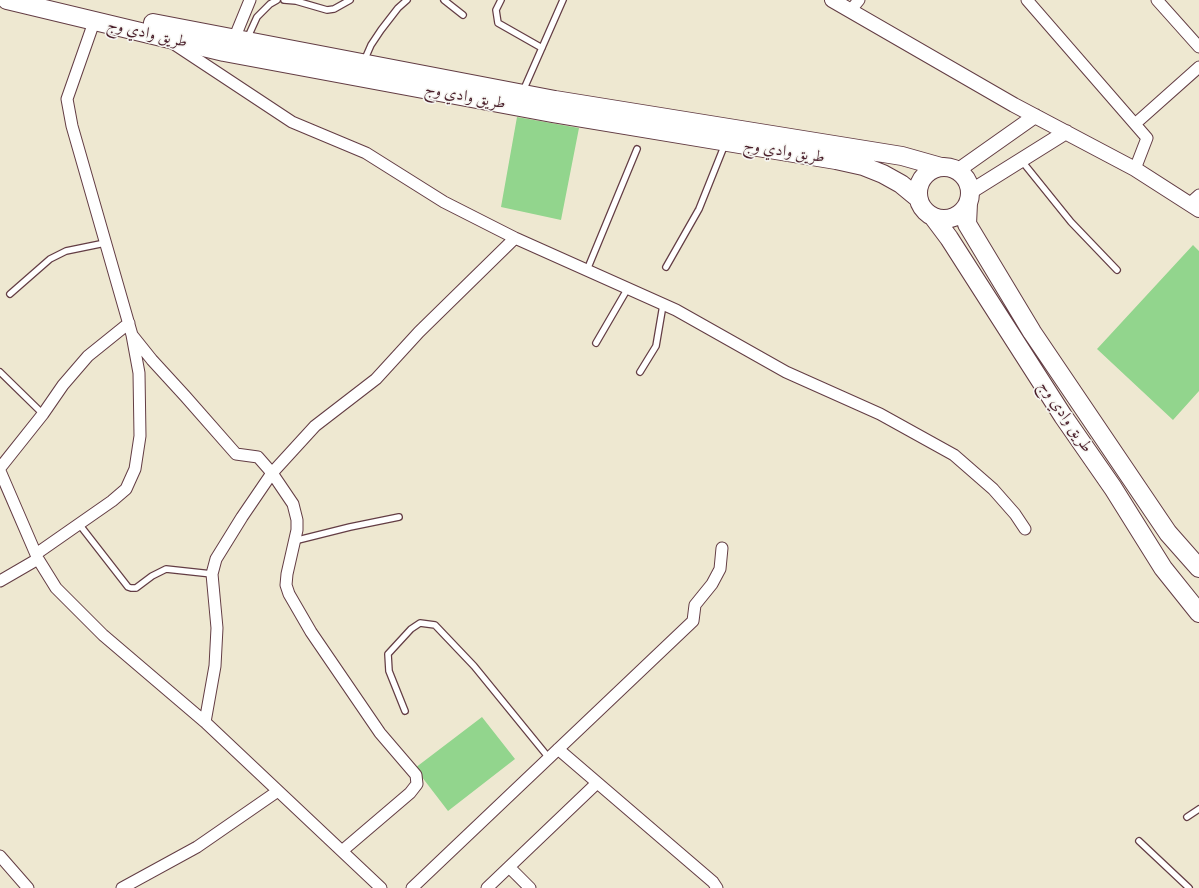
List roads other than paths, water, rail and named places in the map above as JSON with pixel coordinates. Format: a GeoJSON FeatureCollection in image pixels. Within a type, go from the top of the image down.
{"type":"FeatureCollection","features":[{"type":"Feature","properties":{"kind":"main road","name":"طريق وادي وج"},"geometry":{"type":"LineString","coordinates":[[7,0],[224,52],[552,113],[836,160],[863,166],[883,174],[901,184],[918,198]]}},
{"type":"Feature","properties":{"kind":"main road","name":"طريق وادي وج"},"geometry":{"type":"LineString","coordinates":[[56,0],[240,40],[363,64],[522,94],[902,156],[949,169]]}},
{"type":"Feature","properties":{"kind":"main road"},"geometry":{"type":"LineString","coordinates":[[949,169],[964,176],[969,197],[959,214],[943,220],[934,218],[926,214],[918,198],[920,182],[932,170],[949,169]]}},
{"type":"Feature","properties":{"kind":"main road","name":"طريق وادي وج"},"geometry":{"type":"LineString","coordinates":[[969,197],[967,224],[1032,332],[1168,533],[1199,568]]}},
{"type":"Feature","properties":{"kind":"main road","name":"طريق وادي وج"},"geometry":{"type":"LineString","coordinates":[[934,218],[949,238],[1063,416],[1113,488],[1163,568],[1199,613]]}},
{"type":"Feature","properties":{"kind":"street"},"geometry":{"type":"LineString","coordinates":[[240,40],[250,0]]}},
{"type":"Feature","properties":{"kind":"street"},"geometry":{"type":"LineString","coordinates":[[832,0],[1035,116],[1196,203]]}},
{"type":"Feature","properties":{"kind":"street"},"geometry":{"type":"LineString","coordinates":[[850,11],[859,0]]}},
{"type":"Feature","properties":{"kind":"street"},"geometry":{"type":"LineString","coordinates":[[1027,0],[1147,138],[1135,169]]}},
{"type":"Feature","properties":{"kind":"street"},"geometry":{"type":"LineString","coordinates":[[1157,0],[1199,47]]}},
{"type":"Feature","properties":{"kind":"street"},"geometry":{"type":"LineString","coordinates":[[0,581],[112,501],[126,489],[135,469],[140,436],[139,373],[129,323],[72,126],[67,99],[94,22]]}},
{"type":"Feature","properties":{"kind":"street"},"geometry":{"type":"LineString","coordinates":[[165,38],[292,122],[366,153],[444,202],[515,238],[663,305],[786,372],[880,414],[954,455],[993,489],[1015,514],[1025,530]]}},
{"type":"Feature","properties":{"kind":"street"},"geometry":{"type":"LineString","coordinates":[[1135,124],[1199,67]]}},
{"type":"Feature","properties":{"kind":"street"},"geometry":{"type":"LineString","coordinates":[[949,169],[1035,116]]}},
{"type":"Feature","properties":{"kind":"street"},"geometry":{"type":"LineString","coordinates":[[969,197],[1021,160],[1066,132]]}},
{"type":"Feature","properties":{"kind":"street"},"geometry":{"type":"LineString","coordinates":[[205,722],[215,666],[217,628],[212,593],[212,574],[216,559],[242,517],[272,473],[315,426],[376,379],[419,332],[515,238]]}},
{"type":"Feature","properties":{"kind":"street"},"geometry":{"type":"LineString","coordinates":[[129,323],[88,356],[63,385],[43,414],[0,470],[37,556],[56,588],[103,635],[205,722],[381,888]]}},
{"type":"Feature","properties":{"kind":"street"},"geometry":{"type":"LineString","coordinates":[[132,335],[152,360],[236,454],[258,457],[272,473],[293,504],[297,520],[297,530],[287,574],[286,585],[289,594],[311,632],[360,705],[380,733],[416,775],[417,780],[410,793],[342,851]]}},
{"type":"Feature","properties":{"kind":"street"},"geometry":{"type":"LineString","coordinates":[[412,888],[693,621],[695,605],[712,584],[720,569],[722,548]]}},
{"type":"Feature","properties":{"kind":"street"},"geometry":{"type":"LineString","coordinates":[[558,749],[714,882],[717,888]]}},
{"type":"Feature","properties":{"kind":"street"},"geometry":{"type":"LineString","coordinates":[[487,888],[597,783]]}},
{"type":"Feature","properties":{"kind":"street"},"geometry":{"type":"LineString","coordinates":[[122,888],[196,847],[278,791]]}},
{"type":"Feature","properties":{"kind":"street"},"geometry":{"type":"LineString","coordinates":[[0,856],[28,888]]}},
{"type":"Feature","properties":{"kind":"street"},"geometry":{"type":"LineString","coordinates":[[509,867],[530,888]]}},
{"type":"Feature","properties":{"kind":"lane"},"geometry":{"type":"LineString","coordinates":[[240,40],[257,17],[270,4],[277,0]]}},
{"type":"Feature","properties":{"kind":"lane"},"geometry":{"type":"LineString","coordinates":[[284,0],[296,1],[327,10],[334,9],[350,0]]}},
{"type":"Feature","properties":{"kind":"lane"},"geometry":{"type":"LineString","coordinates":[[363,64],[371,45],[381,30],[398,8],[407,0]]}},
{"type":"Feature","properties":{"kind":"lane"},"geometry":{"type":"LineString","coordinates":[[444,0],[463,15]]}},
{"type":"Feature","properties":{"kind":"lane"},"geometry":{"type":"LineString","coordinates":[[501,0],[496,10],[498,23],[542,48]]}},
{"type":"Feature","properties":{"kind":"lane"},"geometry":{"type":"LineString","coordinates":[[522,94],[563,0]]}},
{"type":"Feature","properties":{"kind":"lane"},"geometry":{"type":"LineString","coordinates":[[666,267],[699,210],[726,142]]}},
{"type":"Feature","properties":{"kind":"lane"},"geometry":{"type":"LineString","coordinates":[[587,270],[637,149]]}},
{"type":"Feature","properties":{"kind":"lane"},"geometry":{"type":"LineString","coordinates":[[1021,160],[1071,222],[1117,270]]}},
{"type":"Feature","properties":{"kind":"lane"},"geometry":{"type":"LineString","coordinates":[[10,294],[50,259],[66,251],[105,243]]}},
{"type":"Feature","properties":{"kind":"lane"},"geometry":{"type":"LineString","coordinates":[[596,343],[628,288]]}},
{"type":"Feature","properties":{"kind":"lane"},"geometry":{"type":"LineString","coordinates":[[640,372],[656,346],[663,305]]}},
{"type":"Feature","properties":{"kind":"lane"},"geometry":{"type":"LineString","coordinates":[[0,372],[43,414]]}},
{"type":"Feature","properties":{"kind":"lane"},"geometry":{"type":"LineString","coordinates":[[294,541],[399,517]]}},
{"type":"Feature","properties":{"kind":"lane"},"geometry":{"type":"LineString","coordinates":[[79,524],[128,587],[136,588],[152,576],[166,569],[212,574]]}},
{"type":"Feature","properties":{"kind":"lane"},"geometry":{"type":"LineString","coordinates":[[405,711],[389,671],[388,654],[411,629],[420,623],[435,625],[474,666],[548,758]]}},
{"type":"Feature","properties":{"kind":"lane"},"geometry":{"type":"LineString","coordinates":[[1186,817],[1199,809]]}},
{"type":"Feature","properties":{"kind":"lane"},"geometry":{"type":"LineString","coordinates":[[1139,841],[1189,888]]}}]}
